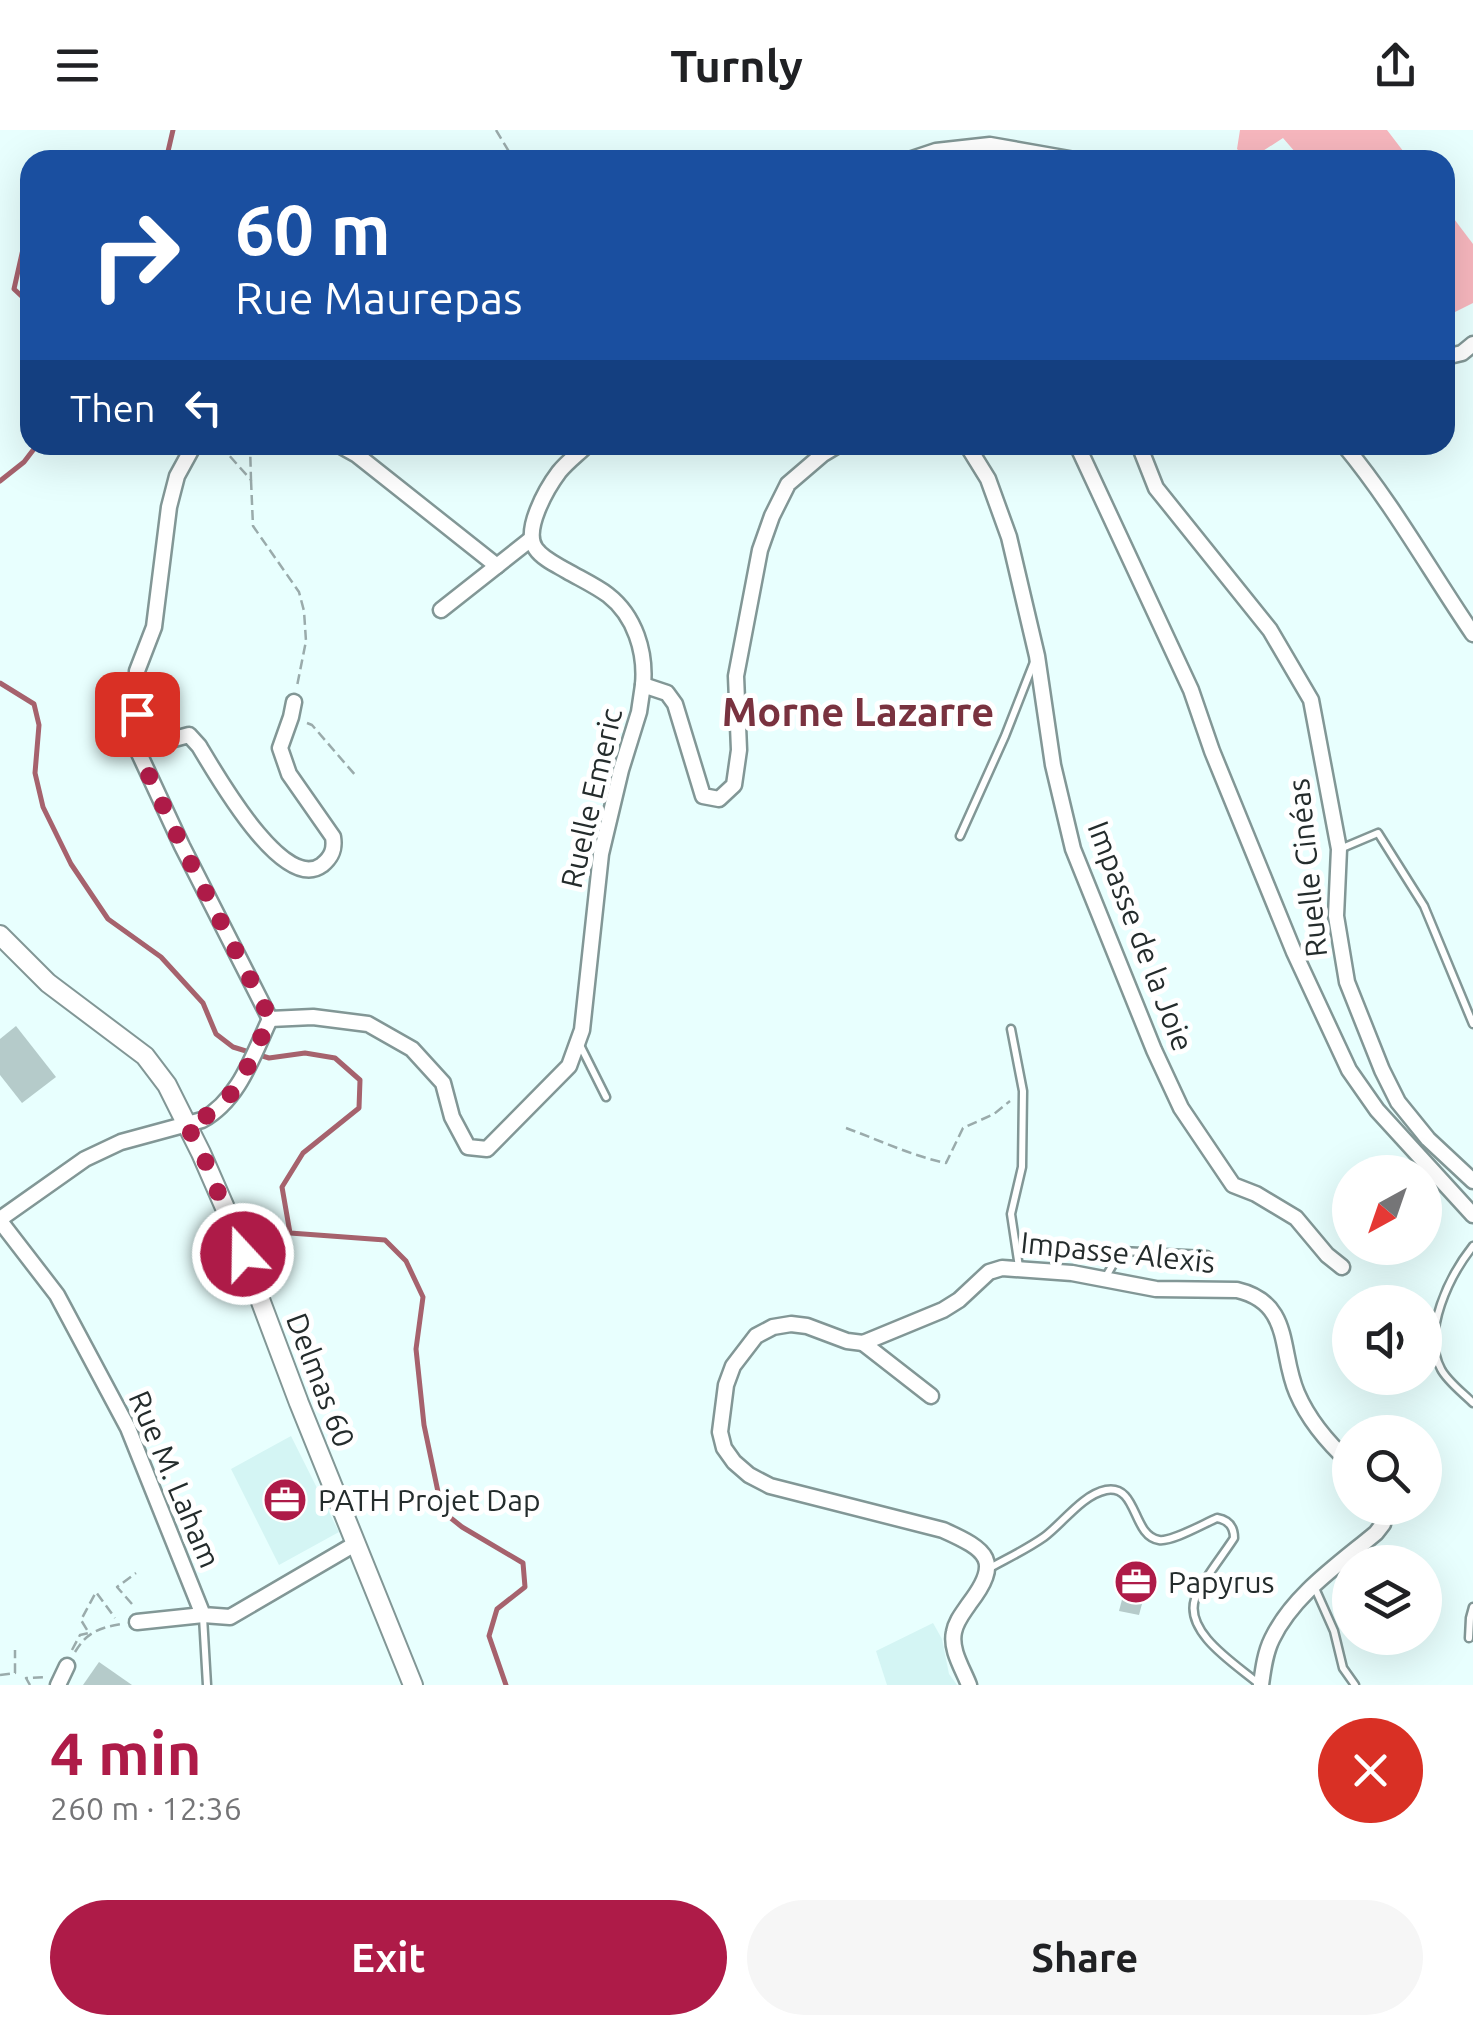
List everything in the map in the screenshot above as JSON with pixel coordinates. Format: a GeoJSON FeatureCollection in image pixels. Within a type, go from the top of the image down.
{"type":"FeatureCollection","features":[{"type":"Feature","properties":{"kind":"street"},"geometry":{"type":"LineString","coordinates":[[945,150],[990,145],[1018,150]]}},
{"type":"Feature","properties":{"kind":"street"},"geometry":{"type":"LineString","coordinates":[[0,1220],[85,1158],[122,1142],[202,1120],[226,1103],[249,1066],[270,1018],[137,750],[137,671],[154,627],[176,476],[188,455]]}},
{"type":"Feature","properties":{"kind":"street"},"geometry":{"type":"LineString","coordinates":[[357,455],[497,566]]}},
{"type":"Feature","properties":{"kind":"street"},"geometry":{"type":"LineString","coordinates":[[577,455],[558,473],[532,522],[531,539],[535,549],[546,558],[608,595],[622,610],[636,632],[645,664],[643,685]]}},
{"type":"Feature","properties":{"kind":"street","name":"Ruelle Emeric"},"geometry":{"type":"LineString","coordinates":[[270,1018],[313,1016],[368,1024],[412,1049],[442,1084],[452,1117],[468,1147],[486,1150],[569,1066],[582,1030],[601,854],[643,685],[667,694],[675,704],[702,796],[719,799],[734,786],[739,750],[736,676],[760,550],[788,484],[822,455]]}},
{"type":"Feature","properties":{"kind":"street","name":"Impasse de la Joie"},"geometry":{"type":"LineString","coordinates":[[973,455],[988,478],[1008,537],[1036,656],[1053,765],[1073,849],[1154,1050],[1181,1108],[1232,1185],[1296,1218],[1342,1267]]}},
{"type":"Feature","properties":{"kind":"street"},"geometry":{"type":"LineString","coordinates":[[1082,455],[1191,690],[1294,952],[1350,1070],[1377,1110],[1473,1215]]}},
{"type":"Feature","properties":{"kind":"street","name":"Ruelle Cinéas"},"geometry":{"type":"LineString","coordinates":[[1143,455],[1156,488],[1270,630],[1311,700],[1339,850],[1336,916],[1347,982],[1398,1102],[1428,1139],[1473,1181]]}},
{"type":"Feature","properties":{"kind":"street"},"geometry":{"type":"LineString","coordinates":[[1352,455],[1376,484],[1473,634]]}},
{"type":"Feature","properties":{"kind":"street"},"geometry":{"type":"LineString","coordinates":[[441,610],[531,539]]}},
{"type":"Feature","properties":{"kind":"street"},"geometry":{"type":"LineString","coordinates":[[137,750],[190,735],[274,852],[304,869],[315,868],[325,862],[335,846],[333,837],[289,774],[280,748],[292,710]]}},
{"type":"Feature","properties":{"kind":"street","name":"Delmas 60"},"geometry":{"type":"LineString","coordinates":[[0,935],[48,984],[145,1056],[166,1085],[202,1153],[229,1217],[414,1685]]}},
{"type":"Feature","properties":{"kind":"street","name":"Rue M. Laham"},"geometry":{"type":"LineString","coordinates":[[0,1220],[56,1295],[128,1428],[203,1616],[230,1617],[356,1544]]}},
{"type":"Feature","properties":{"kind":"street","name":"Impasse Alexis"},"geometry":{"type":"LineString","coordinates":[[863,1343],[943,1310],[990,1272],[1002,1268],[1072,1273],[1156,1289],[1237,1290],[1250,1293],[1273,1310],[1296,1390],[1312,1421],[1332,1446]]}},
{"type":"Feature","properties":{"kind":"street"},"geometry":{"type":"LineString","coordinates":[[931,1396],[863,1343],[846,1341],[808,1326],[773,1326],[756,1336],[733,1366],[726,1385],[720,1432],[724,1448],[734,1462],[770,1486],[943,1530],[978,1548],[989,1569],[953,1637],[969,1685]]}},
{"type":"Feature","properties":{"kind":"street"},"geometry":{"type":"LineString","coordinates":[[1261,1685],[1270,1643],[1278,1628],[1314,1586],[1382,1525]]}},
{"type":"Feature","properties":{"kind":"street"},"geometry":{"type":"LineString","coordinates":[[137,1622],[203,1616]]}},
{"type":"Feature","properties":{"kind":"lane"},"geometry":{"type":"LineString","coordinates":[[960,836],[1036,656]]}},
{"type":"Feature","properties":{"kind":"lane"},"geometry":{"type":"LineString","coordinates":[[1339,850],[1378,833],[1424,906],[1473,1024]]}},
{"type":"Feature","properties":{"kind":"lane"},"geometry":{"type":"LineString","coordinates":[[1011,1029],[1023,1090],[1022,1167],[1011,1214],[1019,1268]]}},
{"type":"Feature","properties":{"kind":"lane"},"geometry":{"type":"LineString","coordinates":[[579,1042],[606,1097]]}},
{"type":"Feature","properties":{"kind":"lane"},"geometry":{"type":"LineString","coordinates":[[1473,1246],[1457,1266],[1438,1309],[1434,1348],[1441,1370],[1473,1403]]}},
{"type":"Feature","properties":{"kind":"lane"},"geometry":{"type":"LineString","coordinates":[[1105,1279],[1121,1250],[1206,1255]]}},
{"type":"Feature","properties":{"kind":"lane"},"geometry":{"type":"LineString","coordinates":[[989,1569],[1044,1537],[1088,1500],[1108,1490],[1122,1493],[1128,1499],[1153,1539],[1167,1540],[1217,1518],[1224,1520],[1234,1531],[1234,1538],[1195,1598],[1195,1624],[1261,1685]]}},
{"type":"Feature","properties":{"kind":"lane"},"geometry":{"type":"LineString","coordinates":[[1314,1586],[1334,1630],[1343,1668],[1355,1685]]}},
{"type":"Feature","properties":{"kind":"lane"},"geometry":{"type":"LineString","coordinates":[[1469,1638],[1473,1607]]}},
{"type":"Feature","properties":{"kind":"lane"},"geometry":{"type":"LineString","coordinates":[[203,1616],[207,1685]]}},
{"type":"Feature","properties":{"kind":"path"},"geometry":{"type":"LineString","coordinates":[[229,455],[251,480]]}},
{"type":"Feature","properties":{"kind":"path"},"geometry":{"type":"LineString","coordinates":[[250,455],[253,526],[299,592],[304,611],[306,641],[292,710],[312,725],[356,776]]}},
{"type":"Feature","properties":{"kind":"path"},"geometry":{"type":"LineString","coordinates":[[846,1128],[946,1163],[963,1128],[994,1114],[1023,1090]]}},
{"type":"Feature","properties":{"kind":"path"},"geometry":{"type":"LineString","coordinates":[[132,1604],[117,1586],[136,1572]]}},
{"type":"Feature","properties":{"kind":"path"},"geometry":{"type":"LineString","coordinates":[[88,1633],[82,1620],[96,1592],[115,1618]]}},
{"type":"Feature","properties":{"kind":"path"},"geometry":{"type":"LineString","coordinates":[[30,1685],[26,1678],[61,1676],[88,1633],[137,1622]]}},
{"type":"Feature","properties":{"kind":"path"},"geometry":{"type":"LineString","coordinates":[[0,1675],[15,1673],[15,1650]]}},
{"type":"Feature","properties":{"kind":"shaded area"},"geometry":{"type":"Polygon","coordinates":[[[1240,130],[1387,130],[1402,150],[1293,150],[1283,138],[1264,150],[1237,149],[1240,130]]]}},
{"type":"Feature","properties":{"kind":"shaded area"},"geometry":{"type":"Polygon","coordinates":[[[1455,220],[1473,244],[1473,303],[1455,312],[1455,220]]]}},
{"type":"Feature","properties":{"kind":"shaded area","name":"PATH Projet Dap"},"geometry":{"type":"Polygon","coordinates":[[[291,1436],[339,1532],[279,1565],[231,1469],[291,1436]]]}},
{"type":"Feature","properties":{"kind":"shaded area"},"geometry":{"type":"Polygon","coordinates":[[[933,1623],[942,1639],[949,1674],[957,1685],[887,1685],[876,1651],[933,1623]]]}},
{"type":"Feature","properties":{"kind":"building"},"geometry":{"type":"Polygon","coordinates":[[[16,1026],[56,1077],[22,1103],[0,1075],[0,1039],[16,1026]]]}},
{"type":"Feature","properties":{"kind":"building"},"geometry":{"type":"Polygon","coordinates":[[[1130,1569],[1150,1574],[1139,1615],[1119,1611],[1130,1569]]]}},
{"type":"Feature","properties":{"kind":"building"},"geometry":{"type":"Polygon","coordinates":[[[99,1662],[132,1685],[83,1685],[99,1662]]]}},
{"type":"Feature","properties":{"kind":"waterway"},"geometry":{"type":"LineString","coordinates":[[168,150],[173,130]]}},
{"type":"Feature","properties":{"kind":"waterway"},"geometry":{"type":"LineString","coordinates":[[20,262],[14,289],[20,295]]}},
{"type":"Feature","properties":{"kind":"waterway"},"geometry":{"type":"LineString","coordinates":[[0,481],[29,455]]}},
{"type":"Feature","properties":{"kind":"waterway"},"geometry":{"type":"LineString","coordinates":[[0,683],[34,704],[39,725],[35,773],[43,807],[71,864],[108,919],[161,957],[203,1003],[216,1034],[233,1047],[269,1058],[305,1053],[335,1058],[360,1080],[359,1108],[303,1153],[282,1187],[290,1233],[385,1240],[406,1261],[423,1297],[416,1349],[424,1425],[442,1511],[523,1563],[525,1587],[497,1609],[489,1636],[506,1685]]}},
{"type":"Feature","properties":{"kind":"place","name":"PATH Projet Dap"},"geometry":{"type":"Point","coordinates":[285,1500]}},
{"type":"Feature","properties":{"kind":"place","name":"Papyrus"},"geometry":{"type":"Point","coordinates":[1136,1582]}},
{"type":"Feature","properties":{"kind":"district","name":"Morne Lazarre"},"geometry":{"type":"Point","coordinates":[858,711]}},
{"type":"Feature","properties":{"kind":"route"},"geometry":{"type":"LineString","coordinates":[[137,714],[137,750],[270,1018],[249,1066],[226,1103],[202,1120],[186,1124],[202,1153],[243,1254]]}}]}
